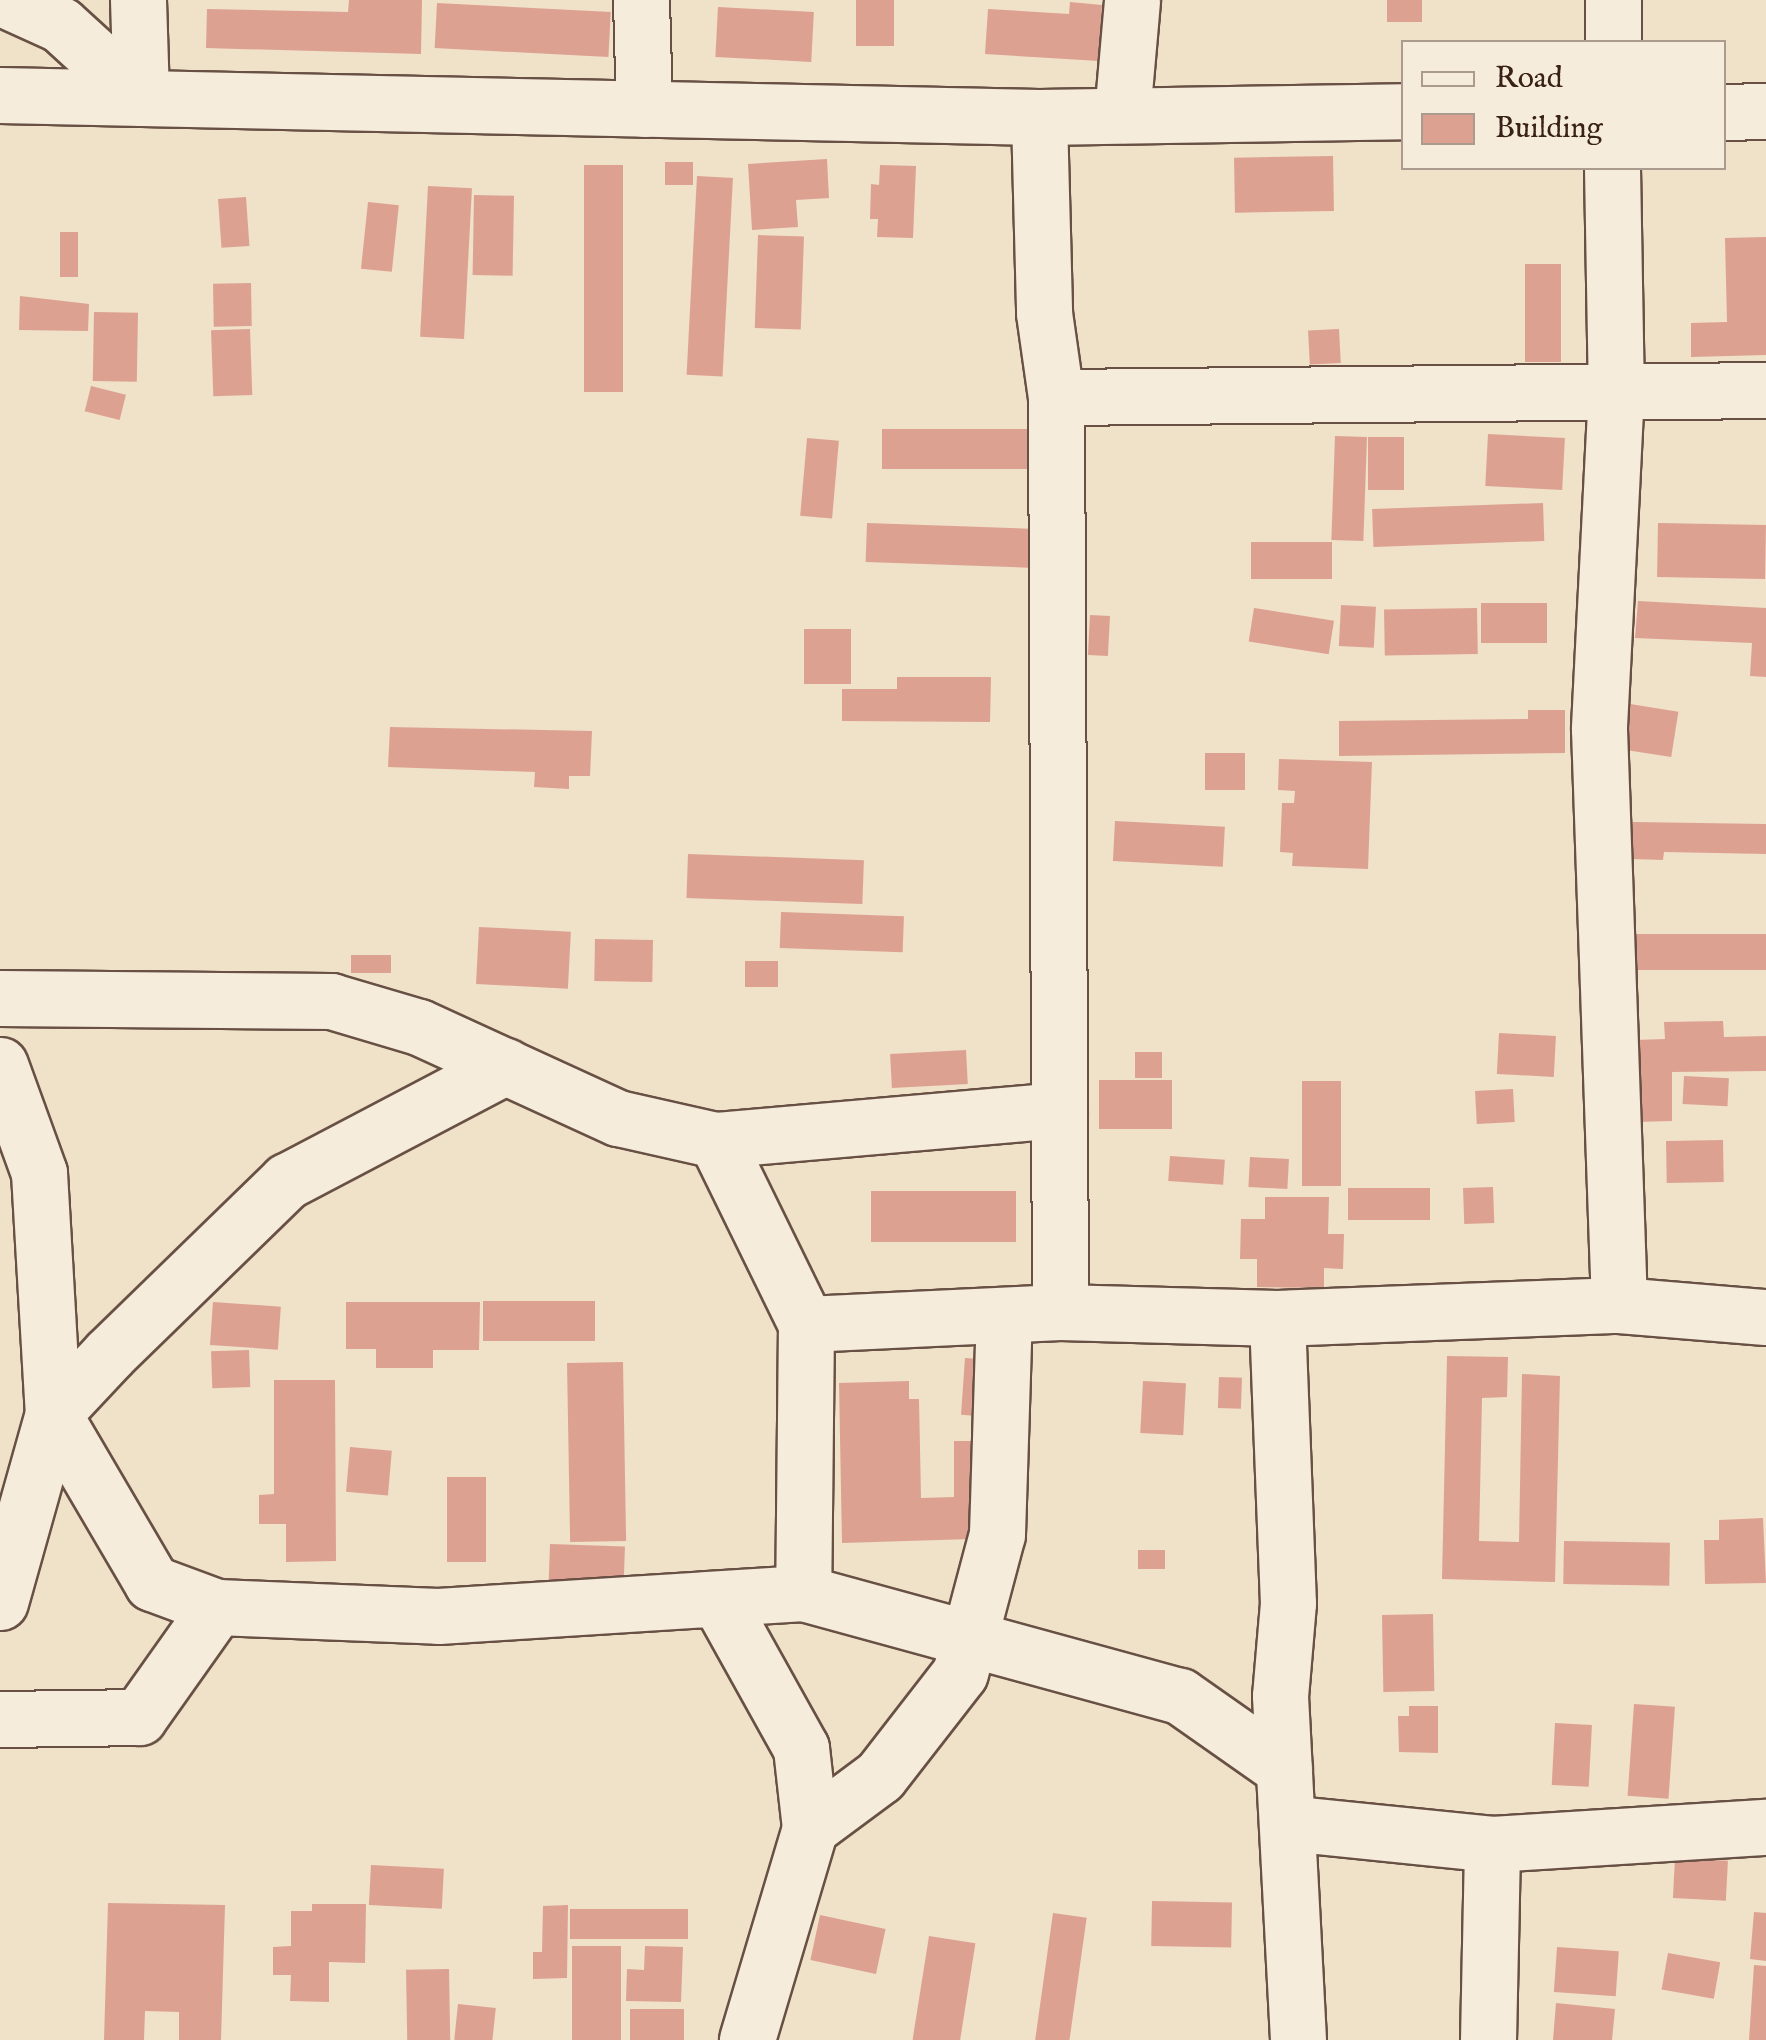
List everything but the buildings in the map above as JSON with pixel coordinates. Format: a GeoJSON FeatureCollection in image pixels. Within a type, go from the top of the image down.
{"type":"FeatureCollection","features":[{"type":"Feature","properties":{"kind":"street"},"geometry":{"type":"LineString","coordinates":[[6,0],[61,25],[140,98]]}},
{"type":"Feature","properties":{"kind":"street"},"geometry":{"type":"LineString","coordinates":[[138,0],[140,98]]}},
{"type":"Feature","properties":{"kind":"street"},"geometry":{"type":"LineString","coordinates":[[641,0],[644,109]]}},
{"type":"Feature","properties":{"kind":"street"},"geometry":{"type":"LineString","coordinates":[[1122,116],[1132,0]]}},
{"type":"Feature","properties":{"kind":"street"},"geometry":{"type":"LineString","coordinates":[[1613,40],[1614,0]]}},
{"type":"Feature","properties":{"kind":"street"},"geometry":{"type":"LineString","coordinates":[[0,95],[1039,117],[1401,110]]}},
{"type":"Feature","properties":{"kind":"street"},"geometry":{"type":"LineString","coordinates":[[1726,112],[1766,112]]}},
{"type":"Feature","properties":{"kind":"street"},"geometry":{"type":"LineString","coordinates":[[1039,117],[1044,313],[1056,397],[1060,1312]]}},
{"type":"Feature","properties":{"kind":"street"},"geometry":{"type":"LineString","coordinates":[[1612,170],[1616,391],[1599,730],[1618,1305]]}},
{"type":"Feature","properties":{"kind":"street"},"geometry":{"type":"LineString","coordinates":[[1056,397],[1766,390]]}},
{"type":"Feature","properties":{"kind":"street"},"geometry":{"type":"LineString","coordinates":[[0,998],[331,1001],[418,1026],[618,1118],[716,1140],[1059,1110]]}},
{"type":"Feature","properties":{"kind":"street"},"geometry":{"type":"LineString","coordinates":[[0,1065],[39,1173],[54,1414],[0,1602]]}},
{"type":"Feature","properties":{"kind":"street"},"geometry":{"type":"LineString","coordinates":[[54,1414],[287,1182],[506,1066]]}},
{"type":"Feature","properties":{"kind":"street"},"geometry":{"type":"LineString","coordinates":[[716,1140],[806,1324],[803,1593]]}},
{"type":"Feature","properties":{"kind":"street"},"geometry":{"type":"LineString","coordinates":[[806,1324],[1060,1312],[1276,1318],[1618,1305],[1766,1317]]}},
{"type":"Feature","properties":{"kind":"street"},"geometry":{"type":"LineString","coordinates":[[810,1828],[880,1776],[960,1673],[998,1534],[1004,1315]]}},
{"type":"Feature","properties":{"kind":"street"},"geometry":{"type":"LineString","coordinates":[[1276,1318],[1288,1603],[1280,1696],[1298,2040]]}},
{"type":"Feature","properties":{"kind":"street"},"geometry":{"type":"LineString","coordinates":[[54,1414],[152,1583],[217,1607],[438,1616],[803,1593],[971,1634],[1180,1696],[1284,1770]]}},
{"type":"Feature","properties":{"kind":"street"},"geometry":{"type":"LineString","coordinates":[[718,1599],[801,1748],[810,1828],[747,2040]]}},
{"type":"Feature","properties":{"kind":"street"},"geometry":{"type":"LineString","coordinates":[[0,1718],[139,1717],[217,1607]]}},
{"type":"Feature","properties":{"kind":"street"},"geometry":{"type":"LineString","coordinates":[[1287,1823],[1492,1844],[1766,1827]]}},
{"type":"Feature","properties":{"kind":"street"},"geometry":{"type":"LineString","coordinates":[[1488,2040],[1492,1844]]}}]}
